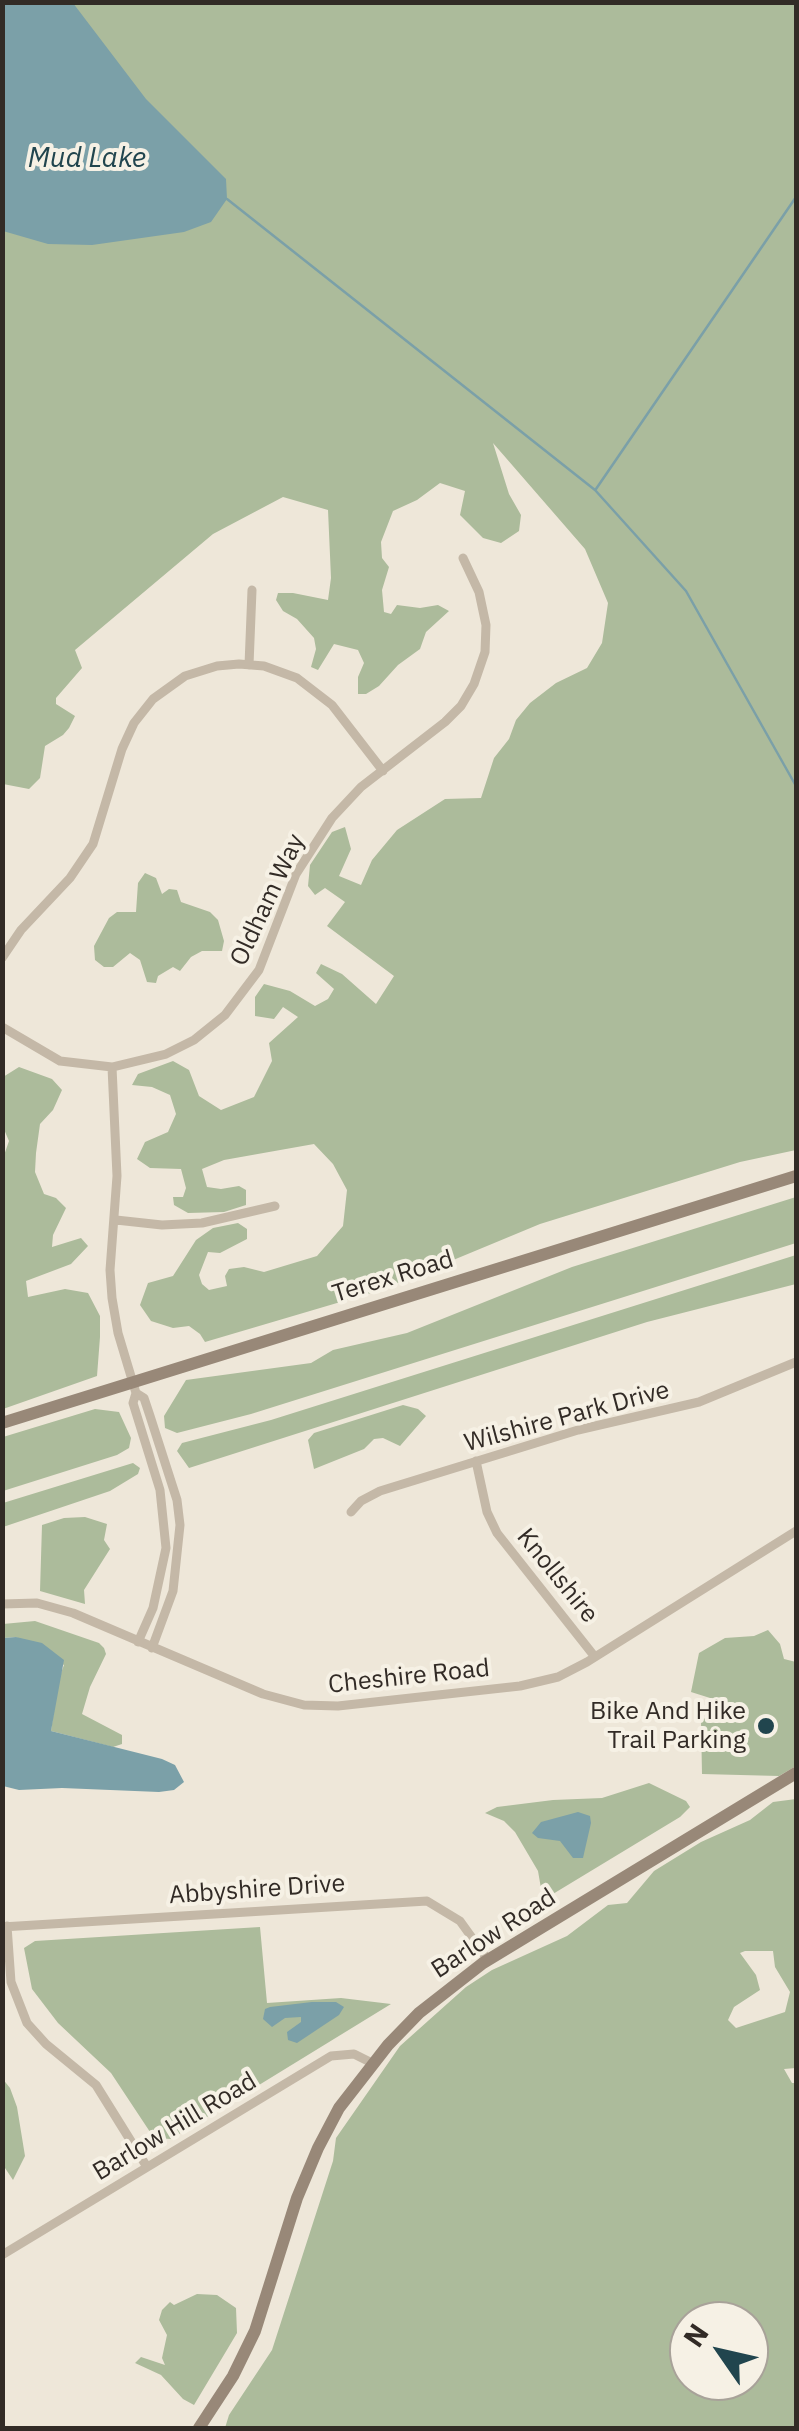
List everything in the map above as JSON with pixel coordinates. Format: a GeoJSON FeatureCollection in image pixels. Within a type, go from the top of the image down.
{"type":"FeatureCollection","features":[{"type":"Feature","properties":{"kind":"street","name":"Oldham Way"},"geometry":{"type":"LineString","coordinates":[[2,1027],[60,1061],[112,1068],[180,1048],[210,1028],[238,1001],[259,970],[305,857],[339,810],[445,722],[478,676],[485,652],[486,625],[479,592],[463,558]]}},
{"type":"Feature","properties":{"kind":"street"},"geometry":{"type":"LineString","coordinates":[[249,664],[252,590]]}},
{"type":"Feature","properties":{"kind":"street"},"geometry":{"type":"LineString","coordinates":[[2,958],[21,930],[87,854],[130,730],[147,705],[172,684],[196,672],[249,664],[287,673],[320,693],[383,771]]}},
{"type":"Feature","properties":{"kind":"street"},"geometry":{"type":"LineString","coordinates":[[112,1068],[117,1158],[112,1298],[134,1387],[133,1403],[160,1490],[166,1548],[163,1574],[138,1642]]}},
{"type":"Feature","properties":{"kind":"street","name":"Terex Road"},"geometry":{"type":"LineString","coordinates":[[2,1423],[134,1387],[796,1176]]}},
{"type":"Feature","properties":{"kind":"street"},"geometry":{"type":"LineString","coordinates":[[116,1220],[162,1225],[202,1223],[275,1206]]}},
{"type":"Feature","properties":{"kind":"street","name":"Wilshire Park Drive"},"geometry":{"type":"LineString","coordinates":[[351,1512],[361,1501],[380,1491],[578,1430],[699,1402],[796,1362]]}},
{"type":"Feature","properties":{"kind":"street"},"geometry":{"type":"LineString","coordinates":[[134,1387],[144,1398],[173,1486],[180,1525],[172,1591],[152,1648]]}},
{"type":"Feature","properties":{"kind":"street","name":"Knollshire"},"geometry":{"type":"LineString","coordinates":[[476,1461],[487,1512],[497,1534],[595,1657]]}},
{"type":"Feature","properties":{"kind":"street"},"geometry":{"type":"LineString","coordinates":[[160,1490],[173,1486]]}},
{"type":"Feature","properties":{"kind":"street","name":"Cheshire Road"},"geometry":{"type":"LineString","coordinates":[[2,1604],[37,1603],[73,1613],[264,1694],[316,1706],[544,1682],[595,1657],[796,1530]]}},
{"type":"Feature","properties":{"kind":"street"},"geometry":{"type":"LineString","coordinates":[[166,1548],[179,1549]]}},
{"type":"Feature","properties":{"kind":"street","name":"Barlow Road"},"geometry":{"type":"LineString","coordinates":[[199,2428],[255,2331],[296,2198],[318,2148],[339,2108],[372,2062],[419,2014],[488,1960],[796,1773]]}},
{"type":"Feature","properties":{"kind":"street","name":"Abbyshire Drive"},"geometry":{"type":"LineString","coordinates":[[5,1927],[427,1901],[460,1921],[488,1960]]}},
{"type":"Feature","properties":{"kind":"street"},"geometry":{"type":"LineString","coordinates":[[5,1927],[11,1982],[27,2023],[46,2044],[96,2084],[148,2167]]}},
{"type":"Feature","properties":{"kind":"street","name":"Barlow Hill Road"},"geometry":{"type":"LineString","coordinates":[[2,2255],[331,2056],[354,2054],[372,2062]]}},
{"type":"Feature","properties":{"kind":"green space"},"geometry":{"type":"Polygon","coordinates":[[[2,3],[796,3],[796,1150],[740,1162],[540,1224],[381,1290],[205,1342],[189,1326],[173,1328],[151,1321],[140,1305],[148,1283],[173,1276],[196,1240],[213,1228],[238,1223],[247,1229],[247,1239],[220,1253],[208,1252],[199,1275],[209,1290],[227,1286],[225,1276],[229,1269],[244,1267],[264,1272],[317,1256],[343,1226],[347,1190],[333,1164],[314,1144],[224,1160],[202,1169],[207,1187],[239,1186],[246,1190],[246,1205],[224,1212],[188,1213],[174,1205],[173,1197],[183,1197],[186,1188],[181,1169],[150,1168],[137,1159],[145,1142],[168,1132],[176,1114],[170,1095],[152,1087],[132,1085],[138,1074],[173,1061],[189,1070],[199,1096],[221,1110],[254,1097],[272,1061],[269,1043],[298,1017],[283,1007],[274,1019],[255,1016],[255,997],[264,984],[290,991],[315,1006],[328,999],[334,989],[316,973],[321,964],[342,974],[376,1004],[394,976],[327,926],[345,902],[325,888],[315,895],[308,886],[310,865],[332,832],[345,827],[351,849],[339,876],[361,885],[372,860],[397,830],[445,799],[481,798],[494,758],[509,739],[516,720],[556,683],[587,668],[602,643],[608,603],[585,549],[493,443],[509,494],[521,515],[519,531],[501,543],[483,538],[460,515],[465,491],[440,483],[393,511],[381,542],[382,558],[389,567],[382,590],[384,612],[391,614],[397,605],[438,605],[449,611],[426,632],[420,649],[379,686],[358,694],[358,677],[364,663],[358,650],[334,644],[318,670],[311,667],[316,649],[314,638],[276,600],[278,593],[293,593],[328,600],[331,578],[328,510],[283,497],[213,534],[75,650],[82,668],[56,698],[56,704],[75,716],[69,728],[45,746],[40,778],[29,789],[3,784],[2,3]]]}},
{"type":"Feature","properties":{"kind":"green space"},"geometry":{"type":"Polygon","coordinates":[[[145,873],[156,878],[162,894],[169,889],[177,890],[181,902],[210,912],[218,920],[224,941],[222,951],[202,951],[180,971],[173,967],[158,976],[156,983],[147,982],[140,960],[130,953],[113,967],[104,967],[95,960],[94,946],[109,918],[117,912],[136,912],[138,883],[145,873]]]}},
{"type":"Feature","properties":{"kind":"green space"},"geometry":{"type":"Polygon","coordinates":[[[19,1067],[52,1079],[62,1090],[53,1110],[40,1124],[36,1153],[35,1172],[44,1194],[56,1198],[66,1208],[53,1235],[52,1247],[81,1238],[88,1246],[71,1264],[26,1281],[28,1297],[65,1289],[88,1293],[100,1316],[100,1337],[97,1376],[3,1409],[2,1161],[9,1141],[3,1127],[3,1077],[19,1067]]]}},
{"type":"Feature","properties":{"kind":"green space"},"geometry":{"type":"Polygon","coordinates":[[[796,1197],[796,1243],[251,1414],[177,1433],[165,1428],[164,1416],[186,1380],[311,1363],[333,1350],[407,1333],[572,1267],[796,1197]]]}},
{"type":"Feature","properties":{"kind":"green space"},"geometry":{"type":"Polygon","coordinates":[[[796,1255],[796,1284],[647,1322],[189,1468],[177,1451],[182,1443],[271,1420],[796,1255]]]}},
{"type":"Feature","properties":{"kind":"green space"},"geometry":{"type":"Polygon","coordinates":[[[403,1405],[426,1416],[400,1446],[383,1438],[374,1439],[364,1449],[314,1469],[308,1440],[314,1433],[403,1405]]]}},
{"type":"Feature","properties":{"kind":"green space"},"geometry":{"type":"Polygon","coordinates":[[[95,1409],[119,1412],[131,1438],[129,1448],[3,1491],[3,1437],[95,1409]]]}},
{"type":"Feature","properties":{"kind":"green space"},"geometry":{"type":"Polygon","coordinates":[[[133,1463],[140,1468],[138,1474],[110,1491],[3,1527],[3,1503],[133,1463]]]}},
{"type":"Feature","properties":{"kind":"green space"},"geometry":{"type":"Polygon","coordinates":[[[85,1517],[107,1524],[104,1540],[110,1549],[84,1590],[85,1604],[40,1591],[42,1525],[85,1517]]]}},
{"type":"Feature","properties":{"kind":"green space"},"geometry":{"type":"Polygon","coordinates":[[[35,1621],[104,1648],[106,1654],[82,1714],[122,1735],[122,1744],[113,1747],[51,1731],[64,1665],[16,1637],[3,1638],[3,1624],[35,1621]]]}},
{"type":"Feature","properties":{"kind":"green space"},"geometry":{"type":"Polygon","coordinates":[[[768,1630],[780,1644],[784,1659],[796,1662],[796,1766],[779,1776],[702,1774],[701,1721],[726,1703],[691,1692],[699,1653],[725,1638],[754,1636],[768,1630]]]}},
{"type":"Feature","properties":{"kind":"green space"},"geometry":{"type":"Polygon","coordinates":[[[649,1783],[686,1801],[690,1807],[680,1817],[543,1900],[538,1871],[515,1832],[504,1821],[485,1813],[497,1807],[602,1798],[649,1783]]]}},
{"type":"Feature","properties":{"kind":"green space"},"geometry":{"type":"Polygon","coordinates":[[[796,1799],[796,2068],[784,2069],[792,2083],[796,2083],[796,2428],[225,2428],[229,2415],[272,2350],[333,2161],[336,2138],[400,2046],[466,1987],[492,1970],[567,1936],[608,1905],[627,1903],[654,1871],[701,1842],[750,1820],[773,1802],[796,1799]],[[773,1951],[740,1953],[756,1975],[760,1990],[734,2007],[728,2020],[736,2028],[785,2012],[790,1992],[775,1967],[773,1951]]]}},
{"type":"Feature","properties":{"kind":"green space"},"geometry":{"type":"Polygon","coordinates":[[[260,1927],[267,2003],[341,1998],[391,2004],[171,2139],[154,2138],[111,2073],[58,2023],[32,1989],[24,1948],[35,1941],[260,1927]]]}},
{"type":"Feature","properties":{"kind":"green space"},"geometry":{"type":"Polygon","coordinates":[[[2,2078],[17,2107],[25,2156],[13,2180],[3,2165],[2,2078]]]}},
{"type":"Feature","properties":{"kind":"green space"},"geometry":{"type":"Polygon","coordinates":[[[197,2294],[217,2295],[236,2308],[237,2333],[194,2405],[161,2375],[135,2363],[141,2357],[165,2365],[162,2358],[167,2335],[159,2320],[162,2310],[170,2302],[174,2305],[197,2294]]]}},
{"type":"Feature","properties":{"kind":"water","name":"Mud Lake"},"geometry":{"type":"Polygon","coordinates":[[[2,3],[73,3],[146,99],[226,179],[227,199],[211,222],[184,232],[92,245],[48,244],[3,231],[2,3]]]}},
{"type":"Feature","properties":{"kind":"water"},"geometry":{"type":"Polygon","coordinates":[[[3,1638],[42,1643],[64,1660],[51,1731],[162,1759],[175,1765],[184,1782],[174,1790],[159,1792],[19,1790],[3,1786],[3,1638]]]}},
{"type":"Feature","properties":{"kind":"water"},"geometry":{"type":"Polygon","coordinates":[[[578,1812],[590,1816],[591,1823],[583,1858],[573,1858],[560,1841],[538,1838],[532,1833],[541,1822],[578,1812]]]}},
{"type":"Feature","properties":{"kind":"water"},"geometry":{"type":"Polygon","coordinates":[[[336,2002],[344,2007],[339,2015],[297,2043],[288,2040],[287,2032],[301,2022],[301,2017],[285,2018],[272,2027],[263,2019],[265,2009],[270,2007],[336,2002]]]}},
{"type":"Feature","properties":{"kind":"waterway"},"geometry":{"type":"LineString","coordinates":[[596,489],[796,197]]}},
{"type":"Feature","properties":{"kind":"waterway"},"geometry":{"type":"LineString","coordinates":[[227,199],[595,490],[686,591],[796,786]]}},
{"type":"Feature","properties":{"kind":"place","name":"Bike And Hike Trail Parking"},"geometry":{"type":"Point","coordinates":[766,1726]}}]}
